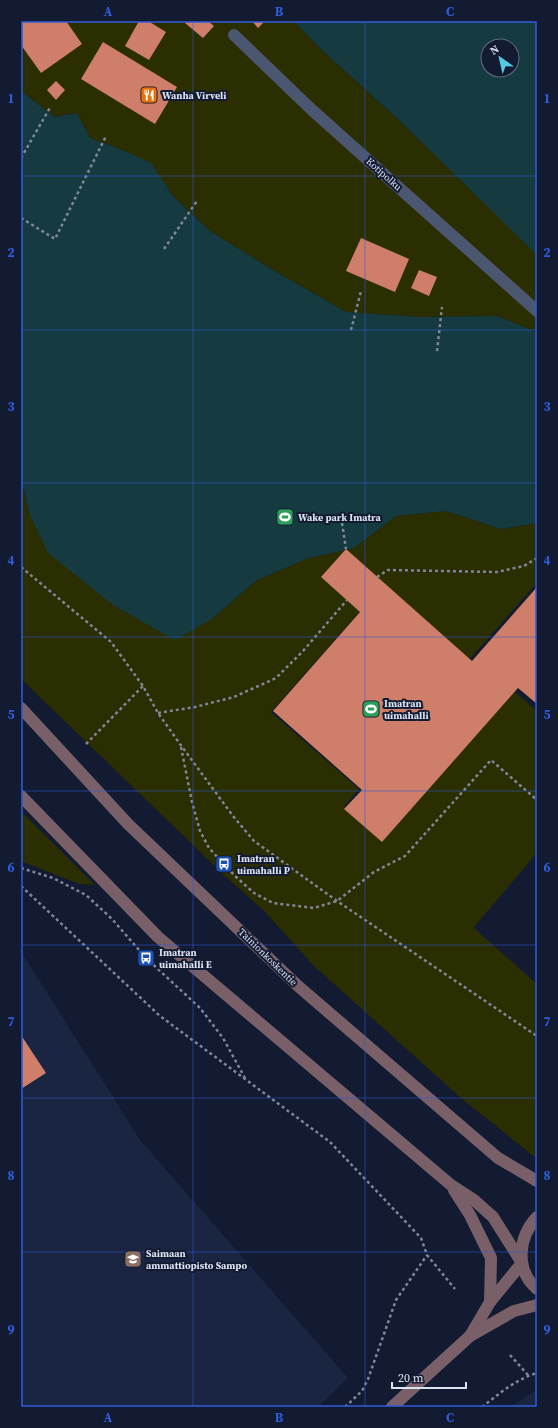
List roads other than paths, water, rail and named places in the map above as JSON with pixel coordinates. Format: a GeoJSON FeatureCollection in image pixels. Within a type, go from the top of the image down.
{"type":"FeatureCollection","features":[{"type":"Feature","properties":{"kind":"main road","name":"Tainionkoskentie"},"geometry":{"type":"LineString","coordinates":[[21,708],[128,824],[298,986],[498,1158],[537,1181]]}},
{"type":"Feature","properties":{"kind":"main road"},"geometry":{"type":"LineString","coordinates":[[21,796],[158,937],[451,1185],[474,1200],[493,1217],[522,1263],[532,1285],[537,1289]]}},
{"type":"Feature","properties":{"kind":"main road"},"geometry":{"type":"LineString","coordinates":[[451,1185],[470,1215],[491,1258],[490,1302]]}},
{"type":"Feature","properties":{"kind":"main road"},"geometry":{"type":"LineString","coordinates":[[470,1336],[490,1302],[522,1263],[521,1255],[523,1239],[530,1224],[537,1217]]}},
{"type":"Feature","properties":{"kind":"main road"},"geometry":{"type":"LineString","coordinates":[[392,1407],[470,1336],[514,1311],[537,1305]]}},
{"type":"Feature","properties":{"kind":"street","name":"Kotipolku"},"geometry":{"type":"LineString","coordinates":[[234,35],[312,110],[537,311]]}},
{"type":"Feature","properties":{"kind":"place","name":"Wanha Virveli"},"geometry":{"type":"Point","coordinates":[149,95]}},
{"type":"Feature","properties":{"kind":"place","name":"Wake park Imatra"},"geometry":{"type":"Point","coordinates":[285,517]}},
{"type":"Feature","properties":{"kind":"place","name":"Imatran uimahalli"},"geometry":{"type":"Point","coordinates":[371,709]}},
{"type":"Feature","properties":{"kind":"place","name":"Imatran uimahalli P"},"geometry":{"type":"Point","coordinates":[224,864]}},
{"type":"Feature","properties":{"kind":"place","name":"Imatran uimahalli E"},"geometry":{"type":"Point","coordinates":[146,958]}},
{"type":"Feature","properties":{"kind":"place","name":"Saimaan ammattiopisto Sampo"},"geometry":{"type":"Point","coordinates":[133,1259]}}]}
